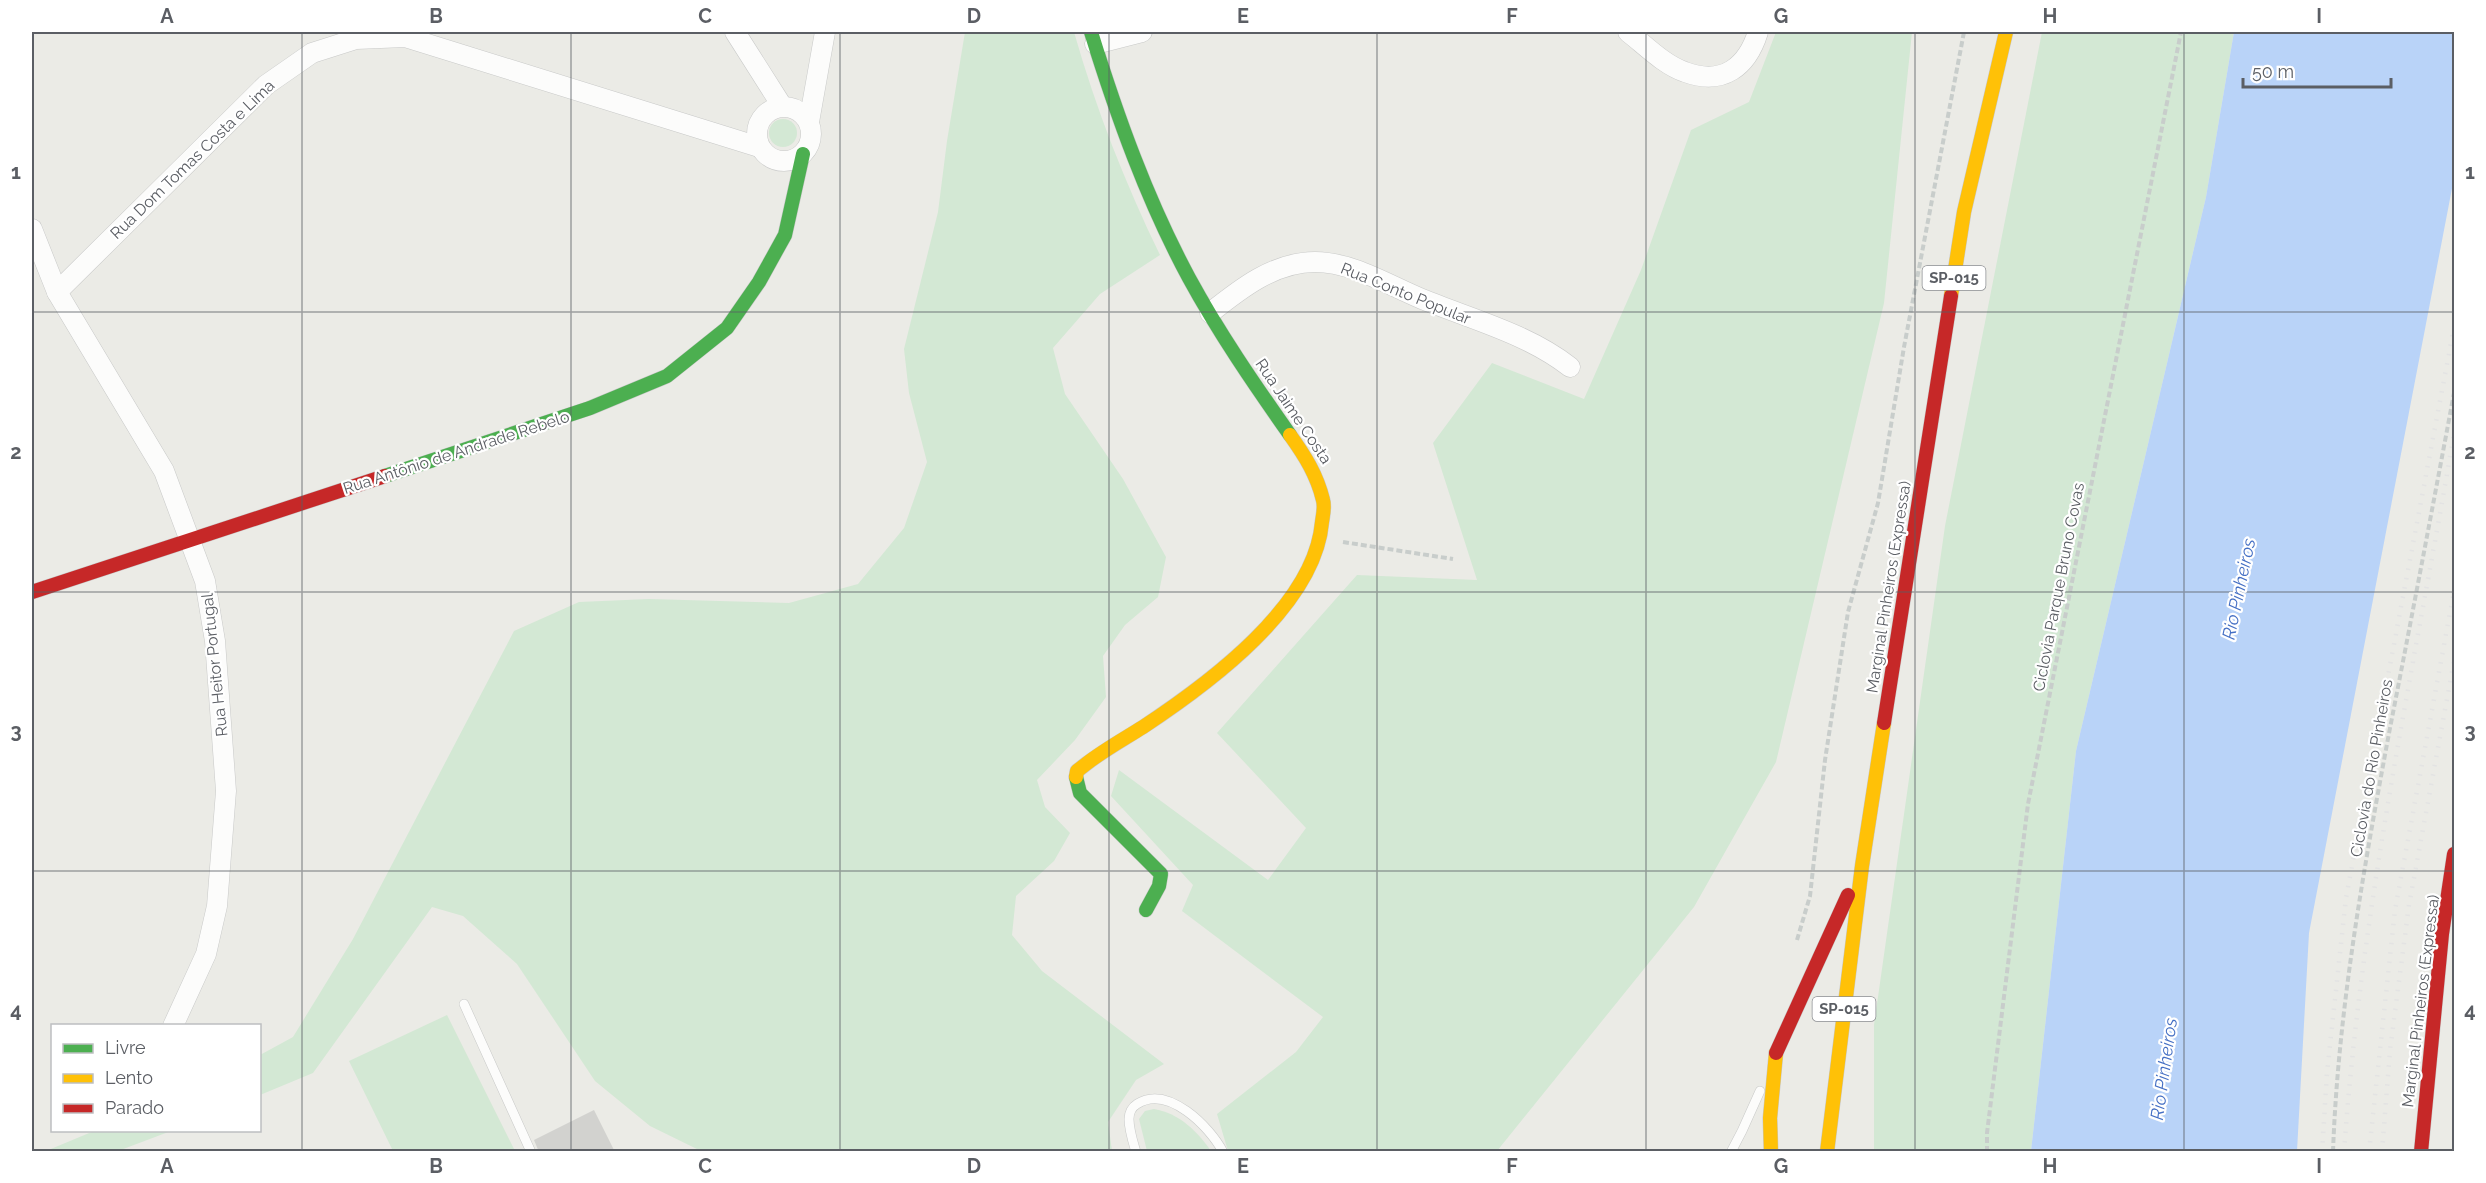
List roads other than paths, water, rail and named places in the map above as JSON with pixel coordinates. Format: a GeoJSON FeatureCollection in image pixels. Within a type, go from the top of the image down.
{"type":"FeatureCollection","features":[{"type":"Feature","properties":{"kind":"main road","name":"Marginal Pinheiros (Expressa)"},"geometry":{"type":"LineString","coordinates":[[1827,1152],[1862,866],[1964,212],[2006,32]]}},
{"type":"Feature","properties":{"kind":"main road","name":"Rua Jaime Costa"},"geometry":{"type":"LineString","coordinates":[[1093,38],[1122,130],[1143,184],[1175,251],[1210,313],[1319,477],[1326,506],[1322,538],[1311,567],[1301,584],[1256,637],[1152,720],[1077,771],[1076,782],[1080,793],[1161,874],[1159,886],[1146,910]]}},
{"type":"Feature","properties":{"kind":"main road","name":"Rua Antônio de Andrade Rebelo"},"geometry":{"type":"LineString","coordinates":[[32,592],[590,408],[667,376],[727,328],[759,282],[785,235],[802,154]]}},
{"type":"Feature","properties":{"kind":"main road","name":"Marginal Pinheiros (Expressa)"},"geometry":{"type":"LineString","coordinates":[[2421,1152],[2442,934],[2454,854]]}},
{"type":"Feature","properties":{"kind":"main road"},"geometry":{"type":"LineString","coordinates":[[1771,1152],[1770,1118],[1776,1053],[1862,866]]}},
{"type":"Feature","properties":{"kind":"main road"},"geometry":{"type":"LineString","coordinates":[[2423,1116],[2441,1086]]}},
{"type":"Feature","properties":{"kind":"street"},"geometry":{"type":"LineString","coordinates":[[735,32],[758,71],[790,112],[811,139],[802,154],[792,160],[779,161],[771,158],[758,138],[763,115],[790,112],[813,92],[825,32]]}},
{"type":"Feature","properties":{"kind":"street"},"geometry":{"type":"LineString","coordinates":[[1093,38],[1142,32]]}},
{"type":"Feature","properties":{"kind":"street"},"geometry":{"type":"LineString","coordinates":[[1628,32],[1684,72],[1711,77],[1728,74],[1744,62],[1753,48],[1758,32]]}},
{"type":"Feature","properties":{"kind":"street","name":"Rua Dom Tomas Costa e Lima"},"geometry":{"type":"LineString","coordinates":[[57,291],[266,85],[312,52],[356,39],[405,37],[719,134],[758,138]]}},
{"type":"Feature","properties":{"kind":"street"},"geometry":{"type":"LineString","coordinates":[[779,161],[793,200]]}},
{"type":"Feature","properties":{"kind":"street","name":"Rua Heitor Portugal"},"geometry":{"type":"LineString","coordinates":[[32,229],[57,291],[164,471],[191,538],[205,581],[215,640],[226,791],[217,906],[206,954],[174,1024]]}},
{"type":"Feature","properties":{"kind":"street","name":"Rua Conto Popular"},"geometry":{"type":"LineString","coordinates":[[1210,313],[1238,291],[1279,269],[1314,262],[1329,264],[1374,277],[1515,337],[1556,356],[1570,367]]}},
{"type":"Feature","properties":{"kind":"lane"},"geometry":{"type":"LineString","coordinates":[[464,1004],[531,1152]]}},
{"type":"Feature","properties":{"kind":"lane"},"geometry":{"type":"LineString","coordinates":[[1731,1152],[1776,1053]]}},
{"type":"Feature","properties":{"kind":"lane"},"geometry":{"type":"LineString","coordinates":[[1136,1152],[1128,1118],[1132,1107],[1141,1101],[1154,1099],[1170,1101],[1187,1112],[1205,1126],[1223,1152]]}},
{"type":"Feature","properties":{"kind":"water","name":"Rio Pinheiros"},"geometry":{"type":"Polygon","coordinates":[[[2234,32],[2454,32],[2454,178],[2309,933],[2297,1151],[2031,1151],[2076,751],[2206,197],[2234,32]]]}},
{"type":"Feature","properties":{"kind":"railway"},"geometry":{"type":"LineString","coordinates":[[2322,1152],[2327,1073],[2346,898],[2454,327]]}},
{"type":"Feature","properties":{"kind":"railway"},"geometry":{"type":"LineString","coordinates":[[2344,1152],[2352,1061],[2375,881],[2454,434]]}},
{"type":"Feature","properties":{"kind":"railway"},"geometry":{"type":"LineString","coordinates":[[2369,1152],[2395,910],[2454,591]]}},
{"type":"Feature","properties":{"kind":"railway"},"geometry":{"type":"LineString","coordinates":[[2382,1152],[2390,1050],[2409,905],[2454,661]]}}]}
